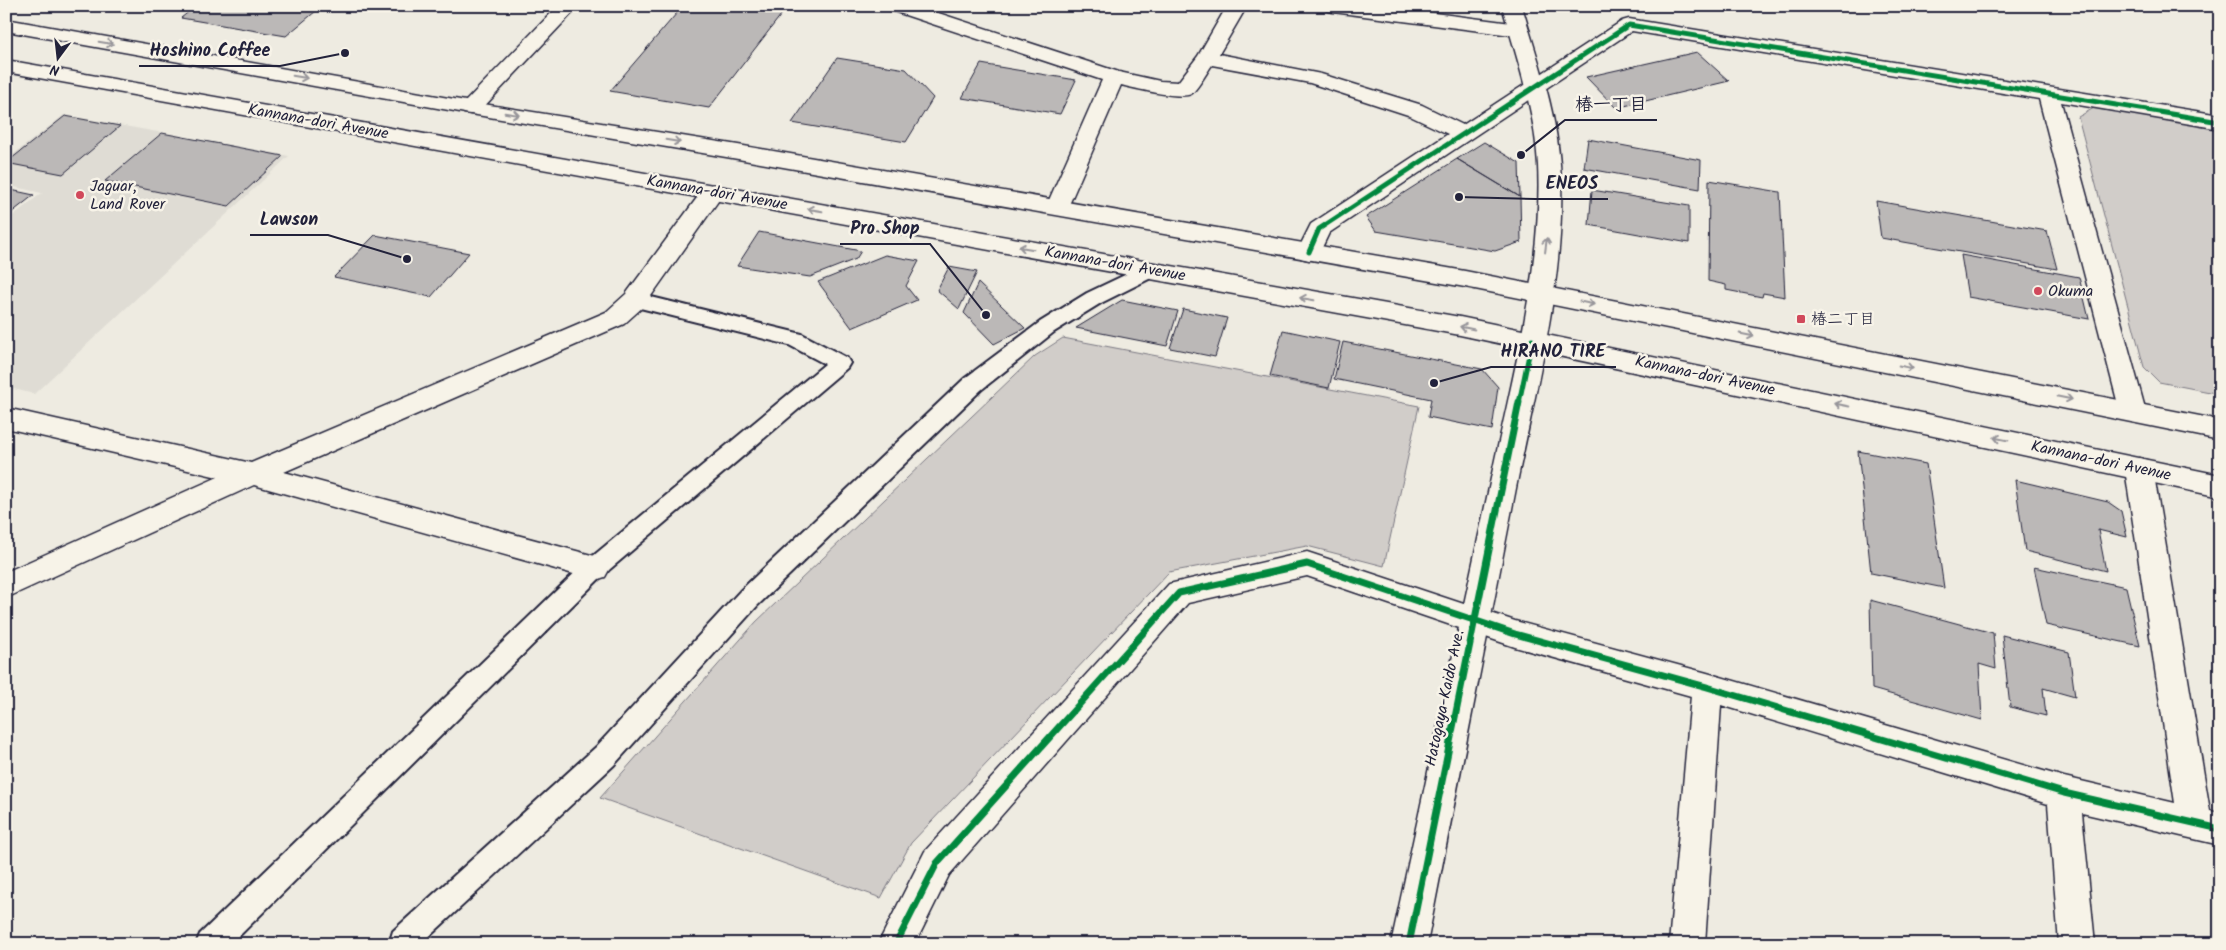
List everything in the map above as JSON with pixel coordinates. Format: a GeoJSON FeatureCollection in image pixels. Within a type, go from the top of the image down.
{"type":"FeatureCollection","features":[{"type":"Feature","properties":{"kind":"street"},"geometry":{"type":"LineString","coordinates":[[471,108],[569,6]]}},
{"type":"Feature","properties":{"kind":"street"},"geometry":{"type":"LineString","coordinates":[[897,6],[1114,77],[1160,87],[1184,89],[1208,58],[1237,6]]}},
{"type":"Feature","properties":{"kind":"street"},"geometry":{"type":"LineString","coordinates":[[1332,6],[1519,30]]}},
{"type":"Feature","properties":{"kind":"street","name":"Hatogaya-Kaido Ave."},"geometry":{"type":"LineString","coordinates":[[1409,944],[1532,340],[1549,218],[1550,180],[1546,136],[1537,87],[1512,6]]}},
{"type":"Feature","properties":{"kind":"street"},"geometry":{"type":"LineString","coordinates":[[1309,252],[1319,229],[1463,133],[1537,87],[1637,19],[2048,94],[2220,122]]}},
{"type":"Feature","properties":{"kind":"street"},"geometry":{"type":"LineString","coordinates":[[6,25],[471,108],[1057,207],[1540,293],[2220,430]]}},
{"type":"Feature","properties":{"kind":"street"},"geometry":{"type":"LineString","coordinates":[[1208,58],[1314,78],[1414,110],[1463,133]]}},
{"type":"Feature","properties":{"kind":"street","name":"Kannana-dori Avenue"},"geometry":{"type":"LineString","coordinates":[[6,66],[1532,340],[2220,486]]}},
{"type":"Feature","properties":{"kind":"street"},"geometry":{"type":"LineString","coordinates":[[1057,207],[1114,77]]}},
{"type":"Feature","properties":{"kind":"street"},"geometry":{"type":"LineString","coordinates":[[2048,94],[2133,412]]}},
{"type":"Feature","properties":{"kind":"street"},"geometry":{"type":"LineString","coordinates":[[6,586],[252,474],[615,318],[636,300],[713,192]]}},
{"type":"Feature","properties":{"kind":"street"},"geometry":{"type":"LineString","coordinates":[[6,418],[252,474],[595,568]]}},
{"type":"Feature","properties":{"kind":"street"},"geometry":{"type":"LineString","coordinates":[[896,944],[937,863],[1179,594],[1307,564],[1475,621],[1708,687],[2064,793],[2207,826],[2139,469]]}},
{"type":"Feature","properties":{"kind":"street"},"geometry":{"type":"LineString","coordinates":[[1687,944],[1708,687]]}},
{"type":"Feature","properties":{"kind":"street"},"geometry":{"type":"LineString","coordinates":[[2064,793],[2077,944]]}},
{"type":"Feature","properties":{"kind":"lane"},"geometry":{"type":"LineString","coordinates":[[404,944],[403,941],[605,756],[750,598],[973,384],[1046,328],[1094,298],[1150,270]]}},
{"type":"Feature","properties":{"kind":"lane"},"geometry":{"type":"LineString","coordinates":[[210,944],[595,568],[840,363],[795,339],[636,300]]}},
{"type":"Feature","properties":{"kind":"shaded area"},"geometry":{"type":"Polygon","coordinates":[[[2094,108],[2220,129],[2220,394],[2159,382],[2144,367],[2078,117],[2094,108]]]}},
{"type":"Feature","properties":{"kind":"shaded area"},"geometry":{"type":"Polygon","coordinates":[[[64,115],[289,156],[34,394],[6,387],[6,221],[42,193],[6,185],[6,160],[64,115]]]}},
{"type":"Feature","properties":{"kind":"shaded area"},"geometry":{"type":"Polygon","coordinates":[[[1063,338],[1419,406],[1384,566],[1307,546],[1169,572],[911,843],[881,898],[600,798],[756,622],[1035,356],[1063,338]]]}},
{"type":"Feature","properties":{"kind":"building"},"geometry":{"type":"Polygon","coordinates":[[[196,6],[322,6],[286,36],[181,18],[196,6]]]}},
{"type":"Feature","properties":{"kind":"building"},"geometry":{"type":"Polygon","coordinates":[[[683,6],[788,6],[709,108],[610,91],[683,6]]]}},
{"type":"Feature","properties":{"kind":"building"},"geometry":{"type":"Polygon","coordinates":[[[1697,52],[1729,81],[1616,108],[1586,77],[1697,52]]]}},
{"type":"Feature","properties":{"kind":"building"},"geometry":{"type":"Polygon","coordinates":[[[837,58],[906,69],[933,98],[906,142],[792,123],[837,58]]]}},
{"type":"Feature","properties":{"kind":"building"},"geometry":{"type":"Polygon","coordinates":[[[981,64],[1076,80],[1060,114],[962,98],[981,64]]]}},
{"type":"Feature","properties":{"kind":"building"},"geometry":{"type":"Polygon","coordinates":[[[65,116],[120,126],[63,174],[6,163],[65,116]]]}},
{"type":"Feature","properties":{"kind":"building"},"geometry":{"type":"Polygon","coordinates":[[[162,133],[283,156],[229,206],[105,181],[162,133]]]}},
{"type":"Feature","properties":{"kind":"building"},"geometry":{"type":"Polygon","coordinates":[[[1588,139],[1701,160],[1700,189],[1584,168],[1588,139]]]}},
{"type":"Feature","properties":{"kind":"building"},"geometry":{"type":"Polygon","coordinates":[[[1484,142],[1519,163],[1520,197],[1457,159],[1484,142]]]}},
{"type":"Feature","properties":{"kind":"building"},"geometry":{"type":"Polygon","coordinates":[[[1457,159],[1520,197],[1521,242],[1495,251],[1376,231],[1366,217],[1457,159]]]}},
{"type":"Feature","properties":{"kind":"building"},"geometry":{"type":"Polygon","coordinates":[[[1709,180],[1780,192],[1785,297],[1763,293],[1762,297],[1726,290],[1726,285],[1708,281],[1709,180]]]}},
{"type":"Feature","properties":{"kind":"building"},"geometry":{"type":"Polygon","coordinates":[[[6,189],[34,195],[6,217],[6,189]]]}},
{"type":"Feature","properties":{"kind":"building"},"geometry":{"type":"Polygon","coordinates":[[[1592,190],[1689,206],[1689,243],[1589,225],[1592,190]]]}},
{"type":"Feature","properties":{"kind":"building"},"geometry":{"type":"Polygon","coordinates":[[[1876,201],[2047,231],[2057,269],[1881,238],[1876,201]]]}},
{"type":"Feature","properties":{"kind":"building"},"geometry":{"type":"Polygon","coordinates":[[[759,232],[861,251],[856,259],[810,277],[737,266],[759,232]]]}},
{"type":"Feature","properties":{"kind":"building"},"geometry":{"type":"Polygon","coordinates":[[[375,235],[469,253],[431,297],[334,277],[375,235]]]}},
{"type":"Feature","properties":{"kind":"building"},"geometry":{"type":"Polygon","coordinates":[[[885,255],[919,261],[906,286],[917,300],[852,328],[818,282],[885,255]]]}},
{"type":"Feature","properties":{"kind":"building"},"geometry":{"type":"Polygon","coordinates":[[[1961,255],[2079,277],[2089,319],[1968,297],[1961,255]]]}},
{"type":"Feature","properties":{"kind":"building"},"geometry":{"type":"Polygon","coordinates":[[[949,267],[977,272],[959,309],[937,290],[949,267]]]}},
{"type":"Feature","properties":{"kind":"building"},"geometry":{"type":"Polygon","coordinates":[[[978,283],[1025,328],[994,344],[964,313],[978,283]]]}},
{"type":"Feature","properties":{"kind":"building"},"geometry":{"type":"Polygon","coordinates":[[[1122,300],[1178,311],[1167,346],[1076,328],[1122,300]]]}},
{"type":"Feature","properties":{"kind":"building"},"geometry":{"type":"Polygon","coordinates":[[[1183,309],[1227,318],[1215,357],[1170,348],[1183,309]]]}},
{"type":"Feature","properties":{"kind":"building"},"geometry":{"type":"Polygon","coordinates":[[[1283,330],[1340,342],[1329,388],[1270,376],[1283,330]]]}},
{"type":"Feature","properties":{"kind":"building"},"geometry":{"type":"Polygon","coordinates":[[[1343,342],[1482,369],[1498,387],[1492,430],[1428,417],[1431,399],[1334,379],[1343,342]]]}},
{"type":"Feature","properties":{"kind":"building"},"geometry":{"type":"Polygon","coordinates":[[[1858,451],[1926,464],[1944,588],[1871,573],[1858,451]]]}},
{"type":"Feature","properties":{"kind":"building"},"geometry":{"type":"Polygon","coordinates":[[[2015,480],[2108,502],[2121,511],[2127,537],[2098,530],[2106,571],[2025,551],[2015,480]]]}},
{"type":"Feature","properties":{"kind":"building"},"geometry":{"type":"Polygon","coordinates":[[[2034,567],[2126,587],[2140,646],[2046,625],[2034,567]]]}},
{"type":"Feature","properties":{"kind":"building"},"geometry":{"type":"Polygon","coordinates":[[[1870,600],[1993,633],[1996,669],[1979,664],[1982,720],[1872,689],[1870,600]]]}},
{"type":"Feature","properties":{"kind":"building"},"geometry":{"type":"Polygon","coordinates":[[[2002,635],[2069,652],[2075,697],[2043,688],[2046,716],[2010,707],[2002,635]]]}},
{"type":"Feature","properties":{"kind":"cycle path"},"geometry":{"type":"LineString","coordinates":[[1309,252],[1319,229],[1629,25],[2220,122]]}},
{"type":"Feature","properties":{"kind":"cycle path"},"geometry":{"type":"LineString","coordinates":[[1409,944],[1532,340]]}},
{"type":"Feature","properties":{"kind":"cycle path"},"geometry":{"type":"LineString","coordinates":[[896,944],[937,863],[1179,593],[1307,564],[1515,634],[1707,687],[2064,793],[2220,829]]}},
{"type":"Feature","properties":{"kind":"place","name":"Hoshino Coffee"},"geometry":{"type":"Point","coordinates":[345,53]}},
{"type":"Feature","properties":{"kind":"place","name":"椿一丁目"},"geometry":{"type":"Point","coordinates":[1521,155]}},
{"type":"Feature","properties":{"kind":"place","name":"Jaguar, Land Rover"},"geometry":{"type":"Point","coordinates":[80,195]}},
{"type":"Feature","properties":{"kind":"place","name":"ENEOS"},"geometry":{"type":"Point","coordinates":[1459,197]}},
{"type":"Feature","properties":{"kind":"place","name":"Lawson"},"geometry":{"type":"Point","coordinates":[407,259]}},
{"type":"Feature","properties":{"kind":"place","name":"Okuma"},"geometry":{"type":"Point","coordinates":[2038,291]}},
{"type":"Feature","properties":{"kind":"place","name":"Pro Shop"},"geometry":{"type":"Point","coordinates":[986,315]}},
{"type":"Feature","properties":{"kind":"place","name":"椿二丁目"},"geometry":{"type":"Point","coordinates":[1801,319]}},
{"type":"Feature","properties":{"kind":"place","name":"HIRANO TIRE"},"geometry":{"type":"Point","coordinates":[1434,383]}}]}
